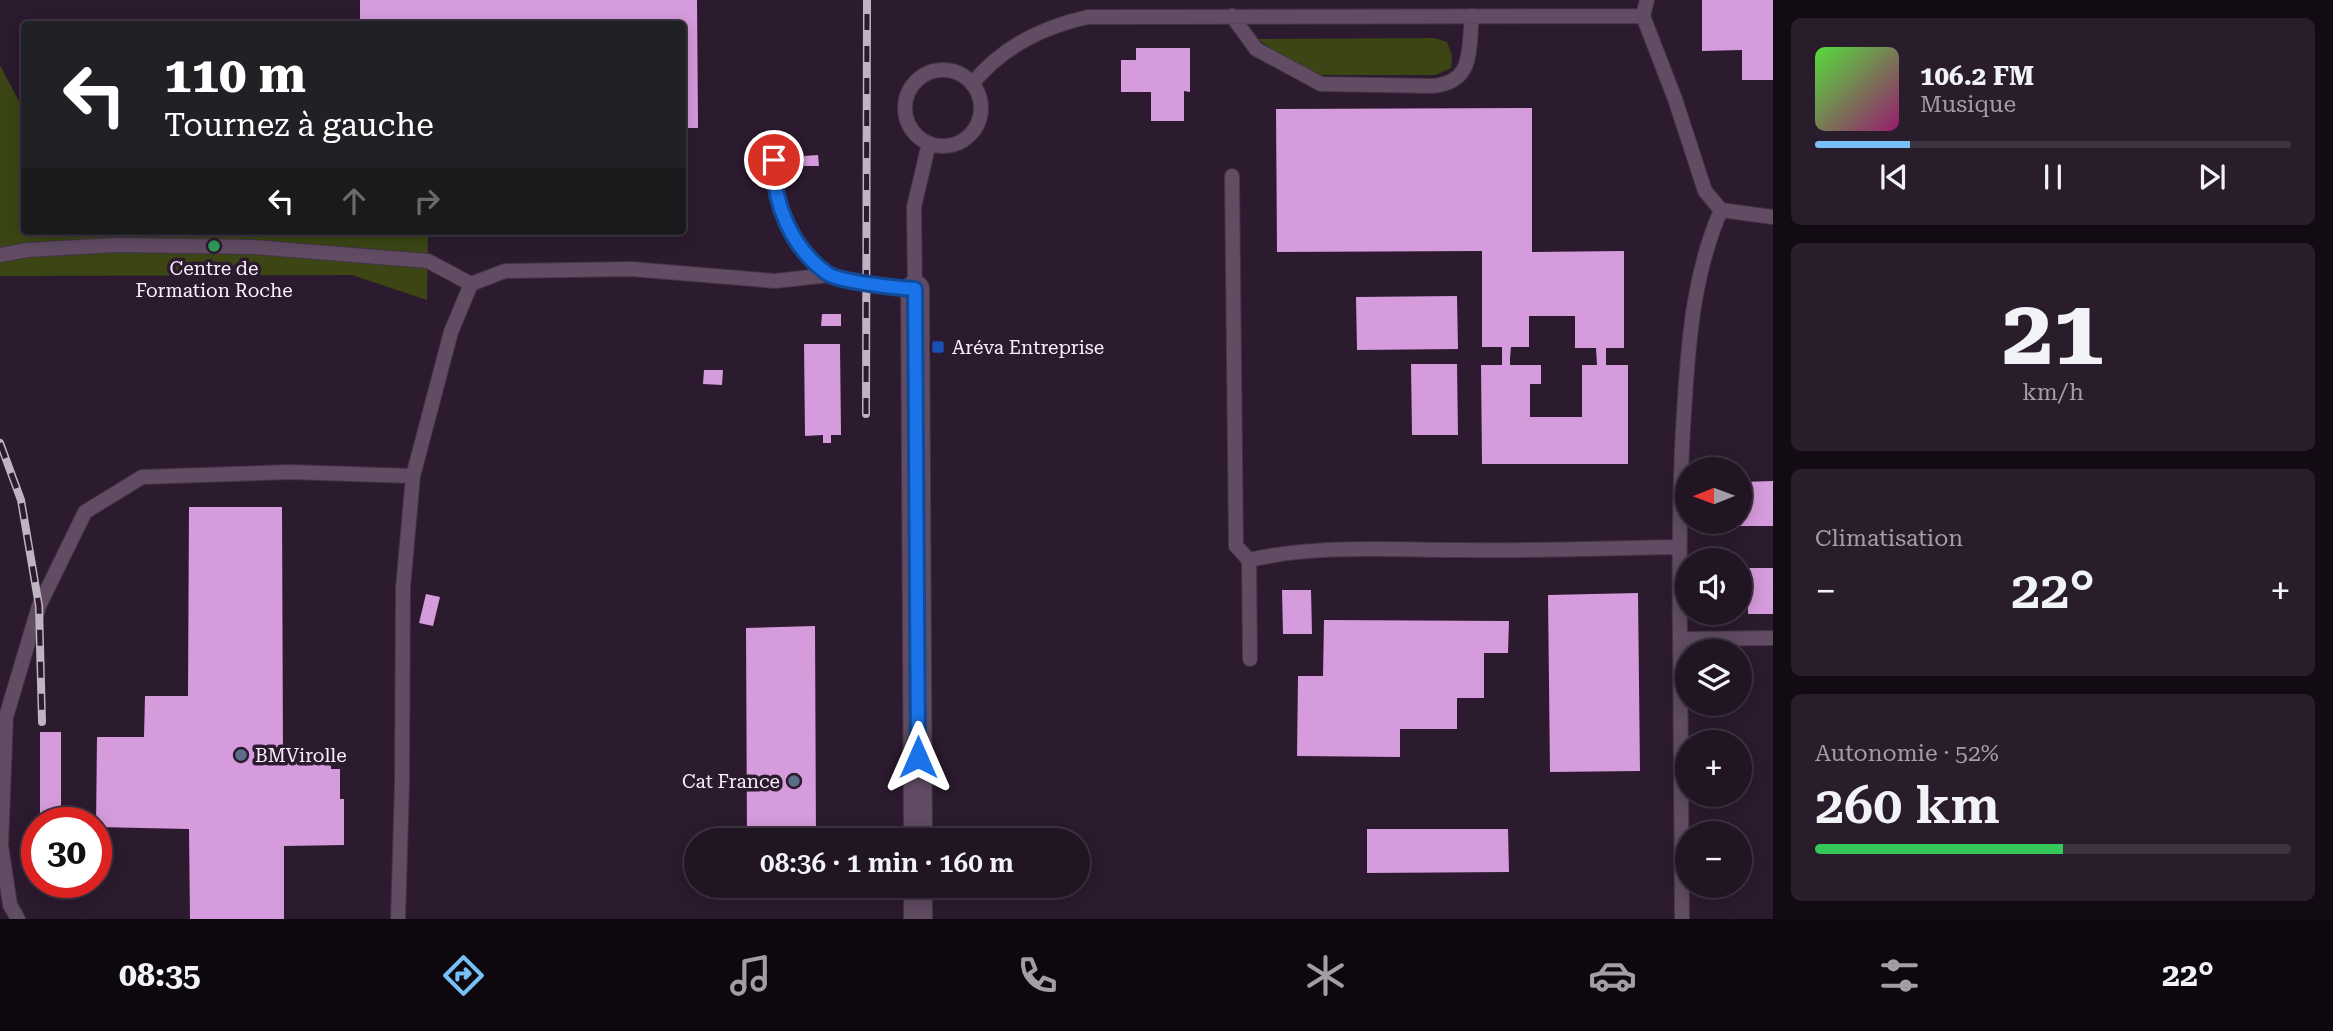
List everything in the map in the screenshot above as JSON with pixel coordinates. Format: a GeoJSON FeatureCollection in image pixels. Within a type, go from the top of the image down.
{"type":"FeatureCollection","features":[{"type":"Feature","properties":{"kind":"street"},"geometry":{"type":"LineString","coordinates":[[915,289],[918,828]]}},
{"type":"Feature","properties":{"kind":"street"},"geometry":{"type":"LineString","coordinates":[[918,898],[918,919]]}},
{"type":"Feature","properties":{"kind":"lane"},"geometry":{"type":"LineString","coordinates":[[1647,0],[1643,16],[1675,99],[1705,191],[1721,210],[1773,217]]}},
{"type":"Feature","properties":{"kind":"lane"},"geometry":{"type":"LineString","coordinates":[[972,84],[1003,53],[1038,32],[1065,22],[1104,16],[1643,16]]}},
{"type":"Feature","properties":{"kind":"lane"},"geometry":{"type":"LineString","coordinates":[[1232,16],[1256,49],[1321,85],[1433,86],[1450,85],[1460,76],[1466,64],[1472,16]]}},
{"type":"Feature","properties":{"kind":"lane"},"geometry":{"type":"LineString","coordinates":[[939,70],[958,73],[972,84],[980,100],[979,117],[971,133],[964,139],[946,145],[929,142],[912,131],[907,122],[905,102],[914,84],[930,72],[939,70]]}},
{"type":"Feature","properties":{"kind":"lane"},"geometry":{"type":"LineString","coordinates":[[398,919],[403,588],[413,476],[451,332],[471,284],[505,271],[631,270],[775,281],[830,275],[915,289],[914,207],[929,142]]}},
{"type":"Feature","properties":{"kind":"lane"},"geometry":{"type":"LineString","coordinates":[[774,160],[772,184],[793,238],[830,275]]}},
{"type":"Feature","properties":{"kind":"lane"},"geometry":{"type":"LineString","coordinates":[[1232,176],[1236,546],[1250,560],[1250,659]]}},
{"type":"Feature","properties":{"kind":"lane"},"geometry":{"type":"LineString","coordinates":[[1721,210],[1700,272],[1690,322],[1679,474],[1680,639],[1773,638]]}},
{"type":"Feature","properties":{"kind":"lane"},"geometry":{"type":"LineString","coordinates":[[0,255],[27,250],[115,245],[253,247],[428,261],[471,284]]}},
{"type":"Feature","properties":{"kind":"lane"},"geometry":{"type":"LineString","coordinates":[[18,919],[10,905],[1,845],[6,718],[39,606],[85,512],[142,477],[290,472],[413,476]]}},
{"type":"Feature","properties":{"kind":"lane"},"geometry":{"type":"LineString","coordinates":[[1250,560],[1281,553],[1325,550],[1527,551],[1679,547]]}},
{"type":"Feature","properties":{"kind":"lane"},"geometry":{"type":"LineString","coordinates":[[1681,716],[1682,919]]}},
{"type":"Feature","properties":{"kind":"green space"},"geometry":{"type":"Polygon","coordinates":[[[1434,38],[1447,42],[1452,56],[1451,68],[1436,75],[1314,75],[1283,58],[1258,39],[1434,38]]]}},
{"type":"Feature","properties":{"kind":"green space","name":"Centre de Formation Roche"},"geometry":{"type":"Polygon","coordinates":[[[0,65],[21,105],[21,235],[428,235],[427,300],[352,275],[0,276],[0,65]]]}},
{"type":"Feature","properties":{"kind":"building"},"geometry":{"type":"Polygon","coordinates":[[[360,0],[697,0],[698,128],[686,128],[686,21],[360,21],[360,0]]]}},
{"type":"Feature","properties":{"kind":"building"},"geometry":{"type":"Polygon","coordinates":[[[1702,0],[1773,0],[1773,80],[1742,80],[1742,50],[1702,51],[1702,0]]]}},
{"type":"Feature","properties":{"kind":"building"},"geometry":{"type":"Polygon","coordinates":[[[1136,48],[1190,48],[1190,92],[1184,91],[1184,121],[1151,121],[1151,92],[1121,92],[1121,60],[1136,60],[1136,48]]]}},
{"type":"Feature","properties":{"kind":"building"},"geometry":{"type":"Polygon","coordinates":[[[1532,108],[1532,252],[1624,251],[1624,348],[1606,348],[1606,365],[1628,365],[1628,464],[1482,464],[1481,365],[1502,365],[1502,347],[1482,347],[1482,251],[1277,252],[1276,109],[1532,108]],[[1529,316],[1529,347],[1511,347],[1510,365],[1541,365],[1541,384],[1530,384],[1530,417],[1582,417],[1582,365],[1597,365],[1596,348],[1575,348],[1575,316],[1529,316]]]}},
{"type":"Feature","properties":{"kind":"building"},"geometry":{"type":"Polygon","coordinates":[[[818,155],[819,166],[804,166],[804,156],[818,155]]]}},
{"type":"Feature","properties":{"kind":"building"},"geometry":{"type":"Polygon","coordinates":[[[1457,296],[1458,349],[1357,350],[1356,297],[1457,296]]]}},
{"type":"Feature","properties":{"kind":"building"},"geometry":{"type":"Polygon","coordinates":[[[822,314],[841,314],[841,326],[821,326],[822,314]]]}},
{"type":"Feature","properties":{"kind":"building"},"geometry":{"type":"Polygon","coordinates":[[[804,344],[840,344],[841,435],[831,435],[831,443],[823,443],[823,435],[805,436],[804,344]]]}},
{"type":"Feature","properties":{"kind":"building"},"geometry":{"type":"Polygon","coordinates":[[[1411,364],[1457,364],[1458,435],[1412,435],[1411,364]]]}},
{"type":"Feature","properties":{"kind":"building"},"geometry":{"type":"Polygon","coordinates":[[[704,370],[723,370],[722,385],[703,384],[704,370]]]}},
{"type":"Feature","properties":{"kind":"building"},"geometry":{"type":"Polygon","coordinates":[[[1773,481],[1773,526],[1752,526],[1752,482],[1773,481]]]}},
{"type":"Feature","properties":{"kind":"building"},"geometry":{"type":"Polygon","coordinates":[[[189,507],[282,507],[283,757],[306,757],[305,753],[331,753],[331,769],[340,769],[340,799],[344,799],[344,845],[284,846],[284,919],[190,919],[189,829],[112,827],[112,807],[96,807],[97,737],[144,737],[145,696],[188,696],[189,507]]]}},
{"type":"Feature","properties":{"kind":"building"},"geometry":{"type":"Polygon","coordinates":[[[1752,568],[1773,568],[1773,614],[1752,614],[1752,568]]]}},
{"type":"Feature","properties":{"kind":"building"},"geometry":{"type":"Polygon","coordinates":[[[1282,590],[1311,590],[1312,634],[1283,634],[1282,590]]]}},
{"type":"Feature","properties":{"kind":"building"},"geometry":{"type":"Polygon","coordinates":[[[1638,593],[1640,771],[1550,772],[1548,595],[1638,593]]]}},
{"type":"Feature","properties":{"kind":"building"},"geometry":{"type":"Polygon","coordinates":[[[426,594],[440,597],[433,626],[419,623],[426,594]]]}},
{"type":"Feature","properties":{"kind":"building"},"geometry":{"type":"Polygon","coordinates":[[[1324,620],[1509,621],[1508,653],[1484,653],[1484,698],[1457,698],[1457,729],[1400,729],[1400,757],[1297,756],[1298,676],[1323,676],[1324,620]]]}},
{"type":"Feature","properties":{"kind":"building"},"geometry":{"type":"Polygon","coordinates":[[[815,626],[816,828],[747,828],[746,628],[815,626]]]}},
{"type":"Feature","properties":{"kind":"building"},"geometry":{"type":"Polygon","coordinates":[[[40,732],[61,732],[61,807],[40,807],[40,732]]]}},
{"type":"Feature","properties":{"kind":"building"},"geometry":{"type":"Polygon","coordinates":[[[1367,829],[1508,829],[1509,872],[1367,873],[1367,829]]]}},
{"type":"Feature","properties":{"kind":"railway"},"geometry":{"type":"LineString","coordinates":[[866,414],[867,0]]}},
{"type":"Feature","properties":{"kind":"railway"},"geometry":{"type":"LineString","coordinates":[[0,443],[21,500],[39,606],[42,722]]}},
{"type":"Feature","properties":{"kind":"place","name":"Centre de Formation Roche"},"geometry":{"type":"Point","coordinates":[214,246]}},
{"type":"Feature","properties":{"kind":"place","name":"Aréva Entreprise"},"geometry":{"type":"Point","coordinates":[938,347]}},
{"type":"Feature","properties":{"kind":"place","name":"BMVirolle"},"geometry":{"type":"Point","coordinates":[241,755]}},
{"type":"Feature","properties":{"kind":"place","name":"Cat France"},"geometry":{"type":"Point","coordinates":[794,781]}},
{"type":"Feature","properties":{"kind":"route"},"geometry":{"type":"LineString","coordinates":[[774,160],[772,184],[793,238],[830,275],[915,289],[918,757]]}}]}
